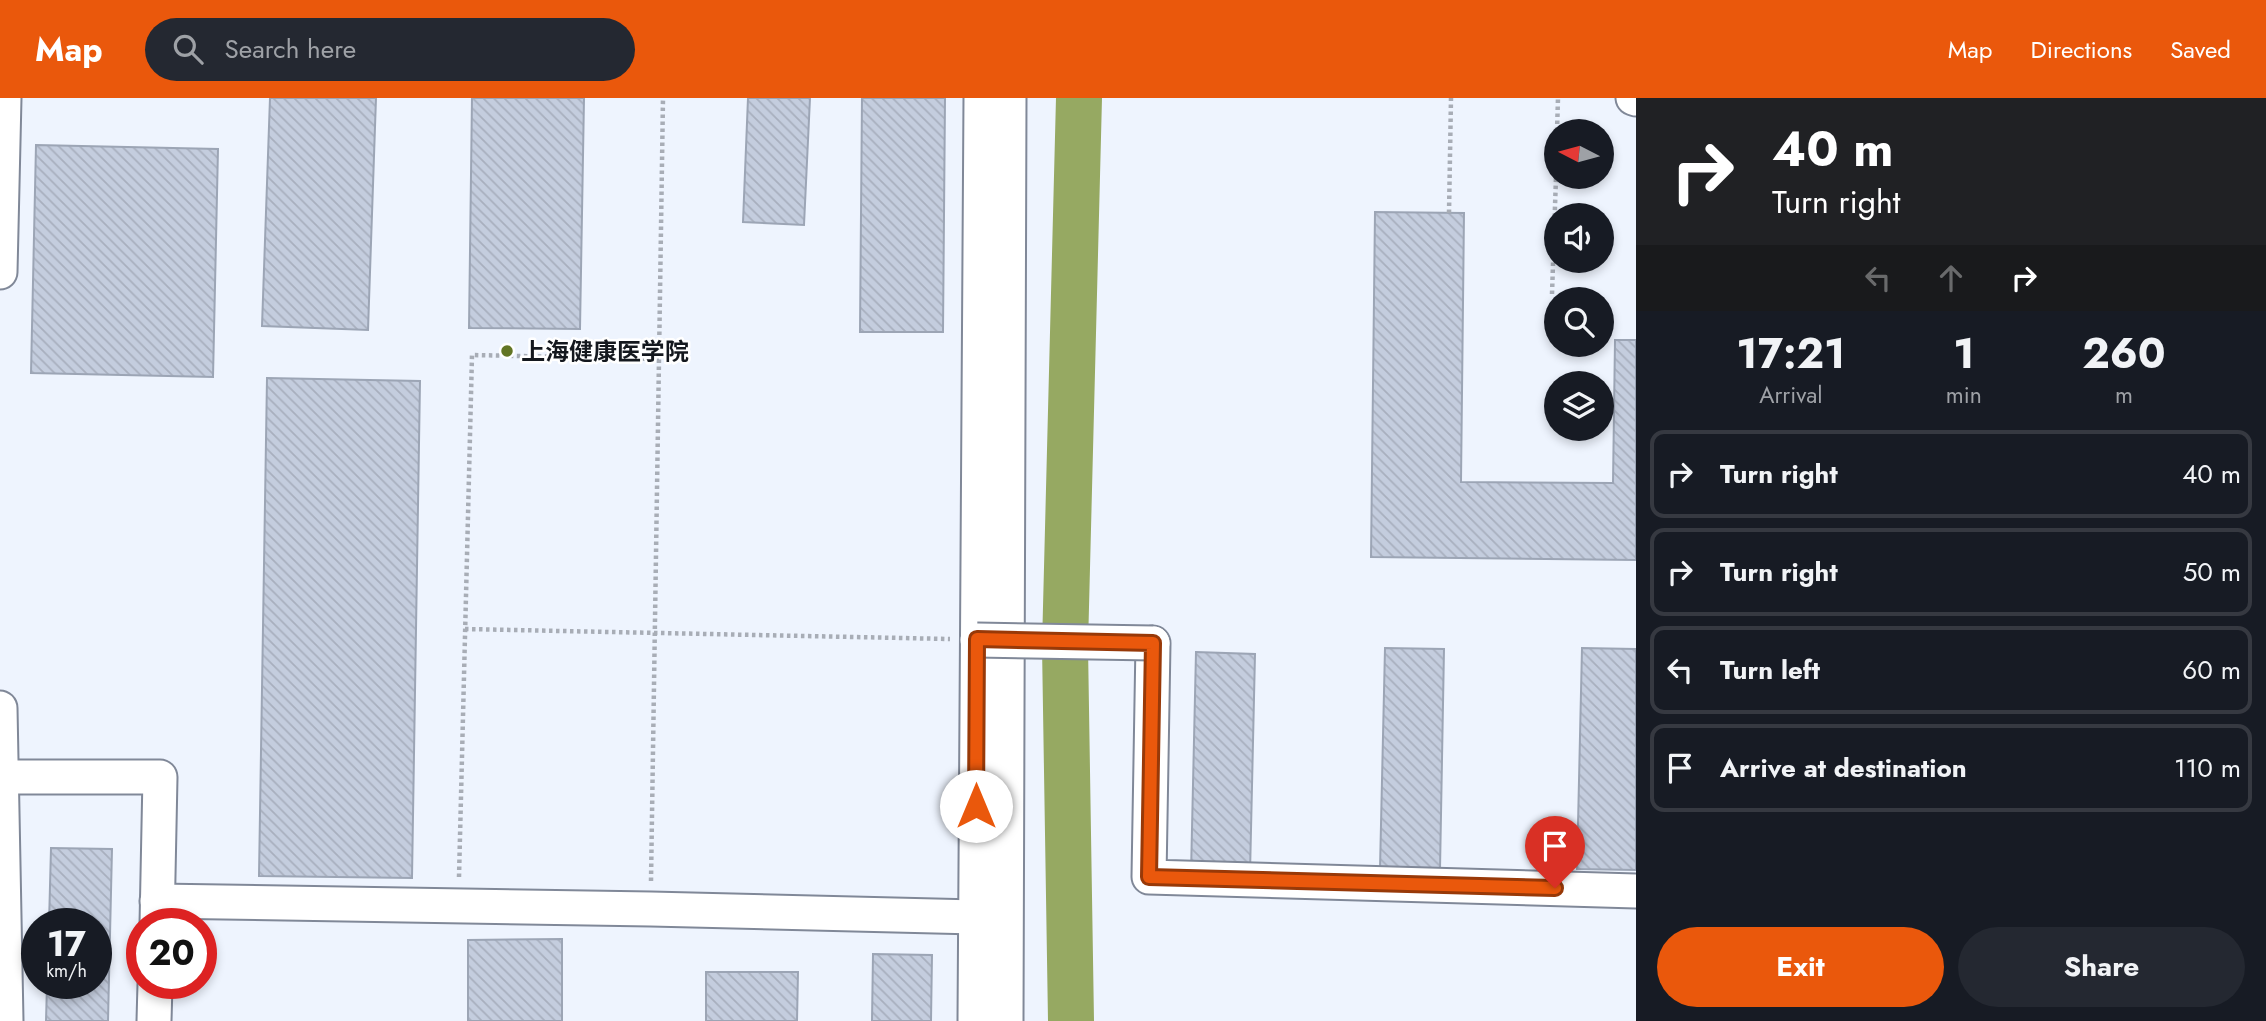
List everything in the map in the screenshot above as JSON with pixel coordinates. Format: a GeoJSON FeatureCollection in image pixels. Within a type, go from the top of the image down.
{"type":"FeatureCollection","features":[{"type":"Feature","properties":{"kind":"street"},"geometry":{"type":"LineString","coordinates":[[0,272],[4,98]]}},
{"type":"Feature","properties":{"kind":"street"},"geometry":{"type":"LineString","coordinates":[[975,1021],[981,98]]}},
{"type":"Feature","properties":{"kind":"street"},"geometry":{"type":"LineString","coordinates":[[1006,1021],[1009,98]]}},
{"type":"Feature","properties":{"kind":"street"},"geometry":{"type":"LineString","coordinates":[[977,639],[1153,643],[1149,877],[1636,891]]}},
{"type":"Feature","properties":{"kind":"street"},"geometry":{"type":"LineString","coordinates":[[0,708],[6,1021]]}},
{"type":"Feature","properties":{"kind":"street"},"geometry":{"type":"LineString","coordinates":[[1,777],[160,777],[157,908]]}},
{"type":"Feature","properties":{"kind":"street"},"geometry":{"type":"LineString","coordinates":[[217,912],[458,906],[976,917]]}},
{"type":"Feature","properties":{"kind":"street"},"geometry":{"type":"LineString","coordinates":[[154,1021],[155,999]]}},
{"type":"Feature","properties":{"kind":"path"},"geometry":{"type":"LineString","coordinates":[[651,909],[663,98]]}},
{"type":"Feature","properties":{"kind":"path"},"geometry":{"type":"LineString","coordinates":[[1449,213],[1451,98]]}},
{"type":"Feature","properties":{"kind":"path"},"geometry":{"type":"LineString","coordinates":[[1557,119],[1558,98]]}},
{"type":"Feature","properties":{"kind":"path"},"geometry":{"type":"LineString","coordinates":[[1552,287],[1556,189]]}},
{"type":"Feature","properties":{"kind":"path"},"geometry":{"type":"LineString","coordinates":[[458,906],[472,355],[659,359]]}},
{"type":"Feature","properties":{"kind":"path"},"geometry":{"type":"LineString","coordinates":[[465,629],[977,639]]}},
{"type":"Feature","properties":{"kind":"building"},"geometry":{"type":"Polygon","coordinates":[[[270,98],[376,98],[368,330],[262,326],[270,98]]]}},
{"type":"Feature","properties":{"kind":"building"},"geometry":{"type":"Polygon","coordinates":[[[472,98],[584,98],[580,329],[469,328],[472,98]]]}},
{"type":"Feature","properties":{"kind":"building"},"geometry":{"type":"Polygon","coordinates":[[[748,98],[810,98],[804,225],[743,222],[748,98]]]}},
{"type":"Feature","properties":{"kind":"building"},"geometry":{"type":"Polygon","coordinates":[[[862,98],[945,98],[943,332],[860,332],[862,98]]]}},
{"type":"Feature","properties":{"kind":"building"},"geometry":{"type":"Polygon","coordinates":[[[36,145],[218,149],[213,377],[31,373],[36,145]]]}},
{"type":"Feature","properties":{"kind":"building"},"geometry":{"type":"Polygon","coordinates":[[[1375,212],[1464,213],[1461,482],[1613,483],[1615,340],[1636,340],[1636,560],[1371,557],[1375,212]]]}},
{"type":"Feature","properties":{"kind":"building"},"geometry":{"type":"Polygon","coordinates":[[[267,378],[420,381],[412,878],[259,876],[267,378]]]}},
{"type":"Feature","properties":{"kind":"building"},"geometry":{"type":"Polygon","coordinates":[[[1385,648],[1444,649],[1440,870],[1380,869],[1385,648]]]}},
{"type":"Feature","properties":{"kind":"building"},"geometry":{"type":"Polygon","coordinates":[[[1582,648],[1636,649],[1636,870],[1577,869],[1582,648]]]}},
{"type":"Feature","properties":{"kind":"building"},"geometry":{"type":"Polygon","coordinates":[[[1196,652],[1255,654],[1250,874],[1191,873],[1196,652]]]}},
{"type":"Feature","properties":{"kind":"building"},"geometry":{"type":"Polygon","coordinates":[[[51,848],[112,849],[111,908],[49,908],[51,848]]]}},
{"type":"Feature","properties":{"kind":"building"},"geometry":{"type":"Polygon","coordinates":[[[562,939],[562,1021],[468,1021],[468,940],[562,939]]]}},
{"type":"Feature","properties":{"kind":"building"},"geometry":{"type":"Polygon","coordinates":[[[873,954],[932,955],[931,1021],[872,1021],[873,954]]]}},
{"type":"Feature","properties":{"kind":"building"},"geometry":{"type":"Polygon","coordinates":[[[706,972],[798,972],[797,1021],[706,1021],[706,972]]]}},
{"type":"Feature","properties":{"kind":"building"},"geometry":{"type":"Polygon","coordinates":[[[47,999],[109,999],[108,1021],[46,1021],[47,999]]]}},
{"type":"Feature","properties":{"kind":"waterway"},"geometry":{"type":"LineString","coordinates":[[1071,1021],[1065,646],[1079,98]]}},
{"type":"Feature","properties":{"kind":"place","name":"上海健康医学院"},"geometry":{"type":"Point","coordinates":[507,351]}},
{"type":"Feature","properties":{"kind":"route"},"geometry":{"type":"LineString","coordinates":[[976,806],[977,639],[1153,643],[1149,877],[1555,888]]}}]}
